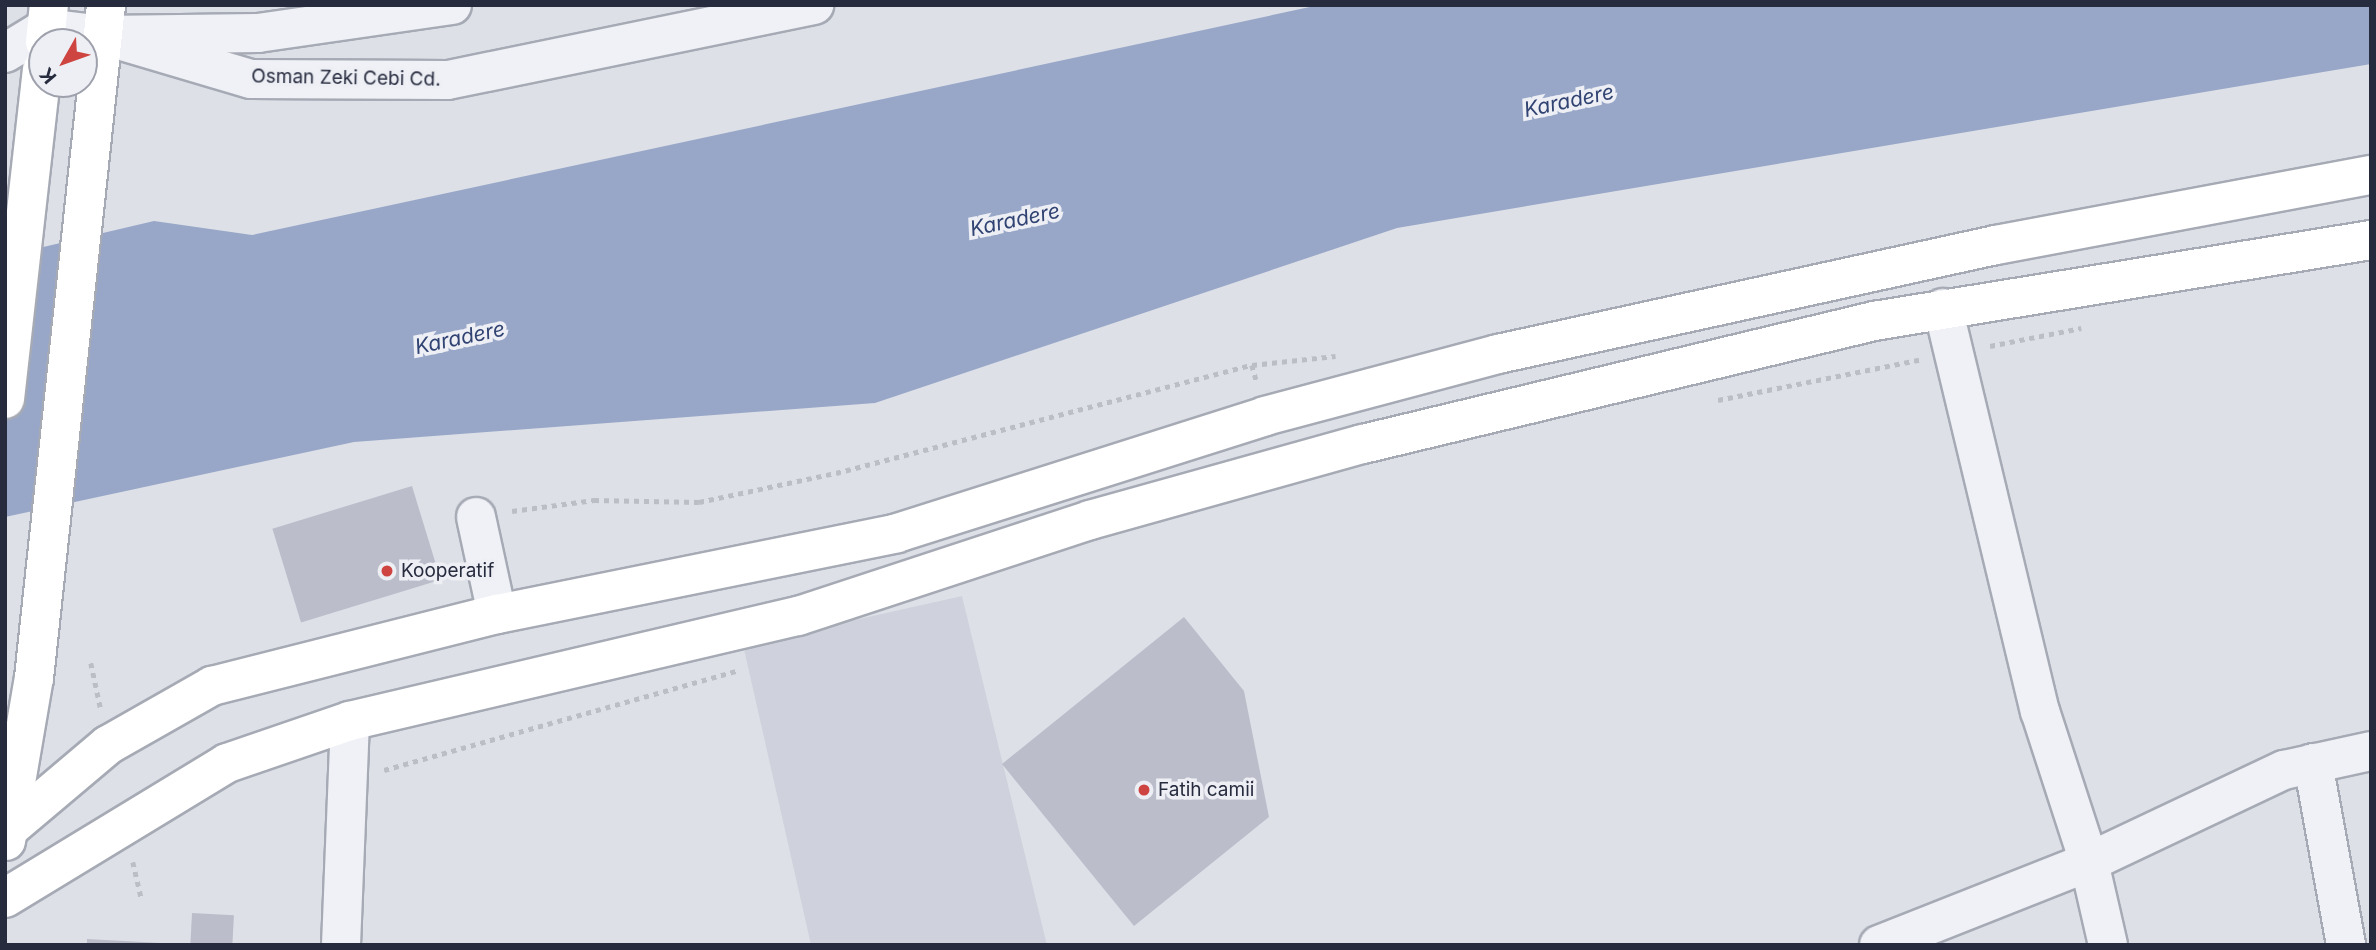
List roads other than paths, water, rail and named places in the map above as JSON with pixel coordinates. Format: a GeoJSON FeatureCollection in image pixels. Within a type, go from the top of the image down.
{"type":"FeatureCollection","features":[{"type":"Feature","properties":{"kind":"main road"},"geometry":{"type":"LineString","coordinates":[[6,836],[34,678],[104,20]]}},
{"type":"Feature","properties":{"kind":"main road"},"geometry":{"type":"LineString","coordinates":[[5,399],[39,98]]}},
{"type":"Feature","properties":{"kind":"main road"},"geometry":{"type":"LineString","coordinates":[[6,836],[108,745],[212,686],[497,614],[897,533],[1265,416],[1498,354],[1996,245],[2371,175]]}},
{"type":"Feature","properties":{"kind":"main road"},"geometry":{"type":"LineString","coordinates":[[5,898],[227,762],[350,721],[799,616],[1090,520],[1363,444],[1943,308],[2371,240]]}},
{"type":"Feature","properties":{"kind":"street"},"geometry":{"type":"LineString","coordinates":[[5,53],[47,25],[104,20],[258,19],[452,5]]}},
{"type":"Feature","properties":{"kind":"street","name":"Osman Zeki Cebi Cd."},"geometry":{"type":"LineString","coordinates":[[104,20],[251,79],[448,80],[814,5]]}},
{"type":"Feature","properties":{"kind":"street"},"geometry":{"type":"LineString","coordinates":[[251,79],[258,19]]}},
{"type":"Feature","properties":{"kind":"street"},"geometry":{"type":"LineString","coordinates":[[1943,308],[2040,711],[2089,862],[2108,945]]}},
{"type":"Feature","properties":{"kind":"street"},"geometry":{"type":"LineString","coordinates":[[476,517],[497,614]]}},
{"type":"Feature","properties":{"kind":"street"},"geometry":{"type":"LineString","coordinates":[[341,945],[350,721]]}},
{"type":"Feature","properties":{"kind":"street"},"geometry":{"type":"LineString","coordinates":[[1878,945],[2089,862],[2284,770],[2371,751]]}},
{"type":"Feature","properties":{"kind":"street"},"geometry":{"type":"LineString","coordinates":[[2313,764],[2346,945]]}},
{"type":"Feature","properties":{"kind":"water","name":"Karadere"},"geometry":{"type":"Polygon","coordinates":[[[1319,5],[2371,5],[2371,64],[1397,228],[875,403],[354,442],[5,517],[5,256],[154,221],[252,235],[1319,5]]]}},
{"type":"Feature","properties":{"kind":"place","name":"Kooperatif"},"geometry":{"type":"Point","coordinates":[387,571]}},
{"type":"Feature","properties":{"kind":"place","name":"Fatih camii"},"geometry":{"type":"Point","coordinates":[1144,790]}}]}
